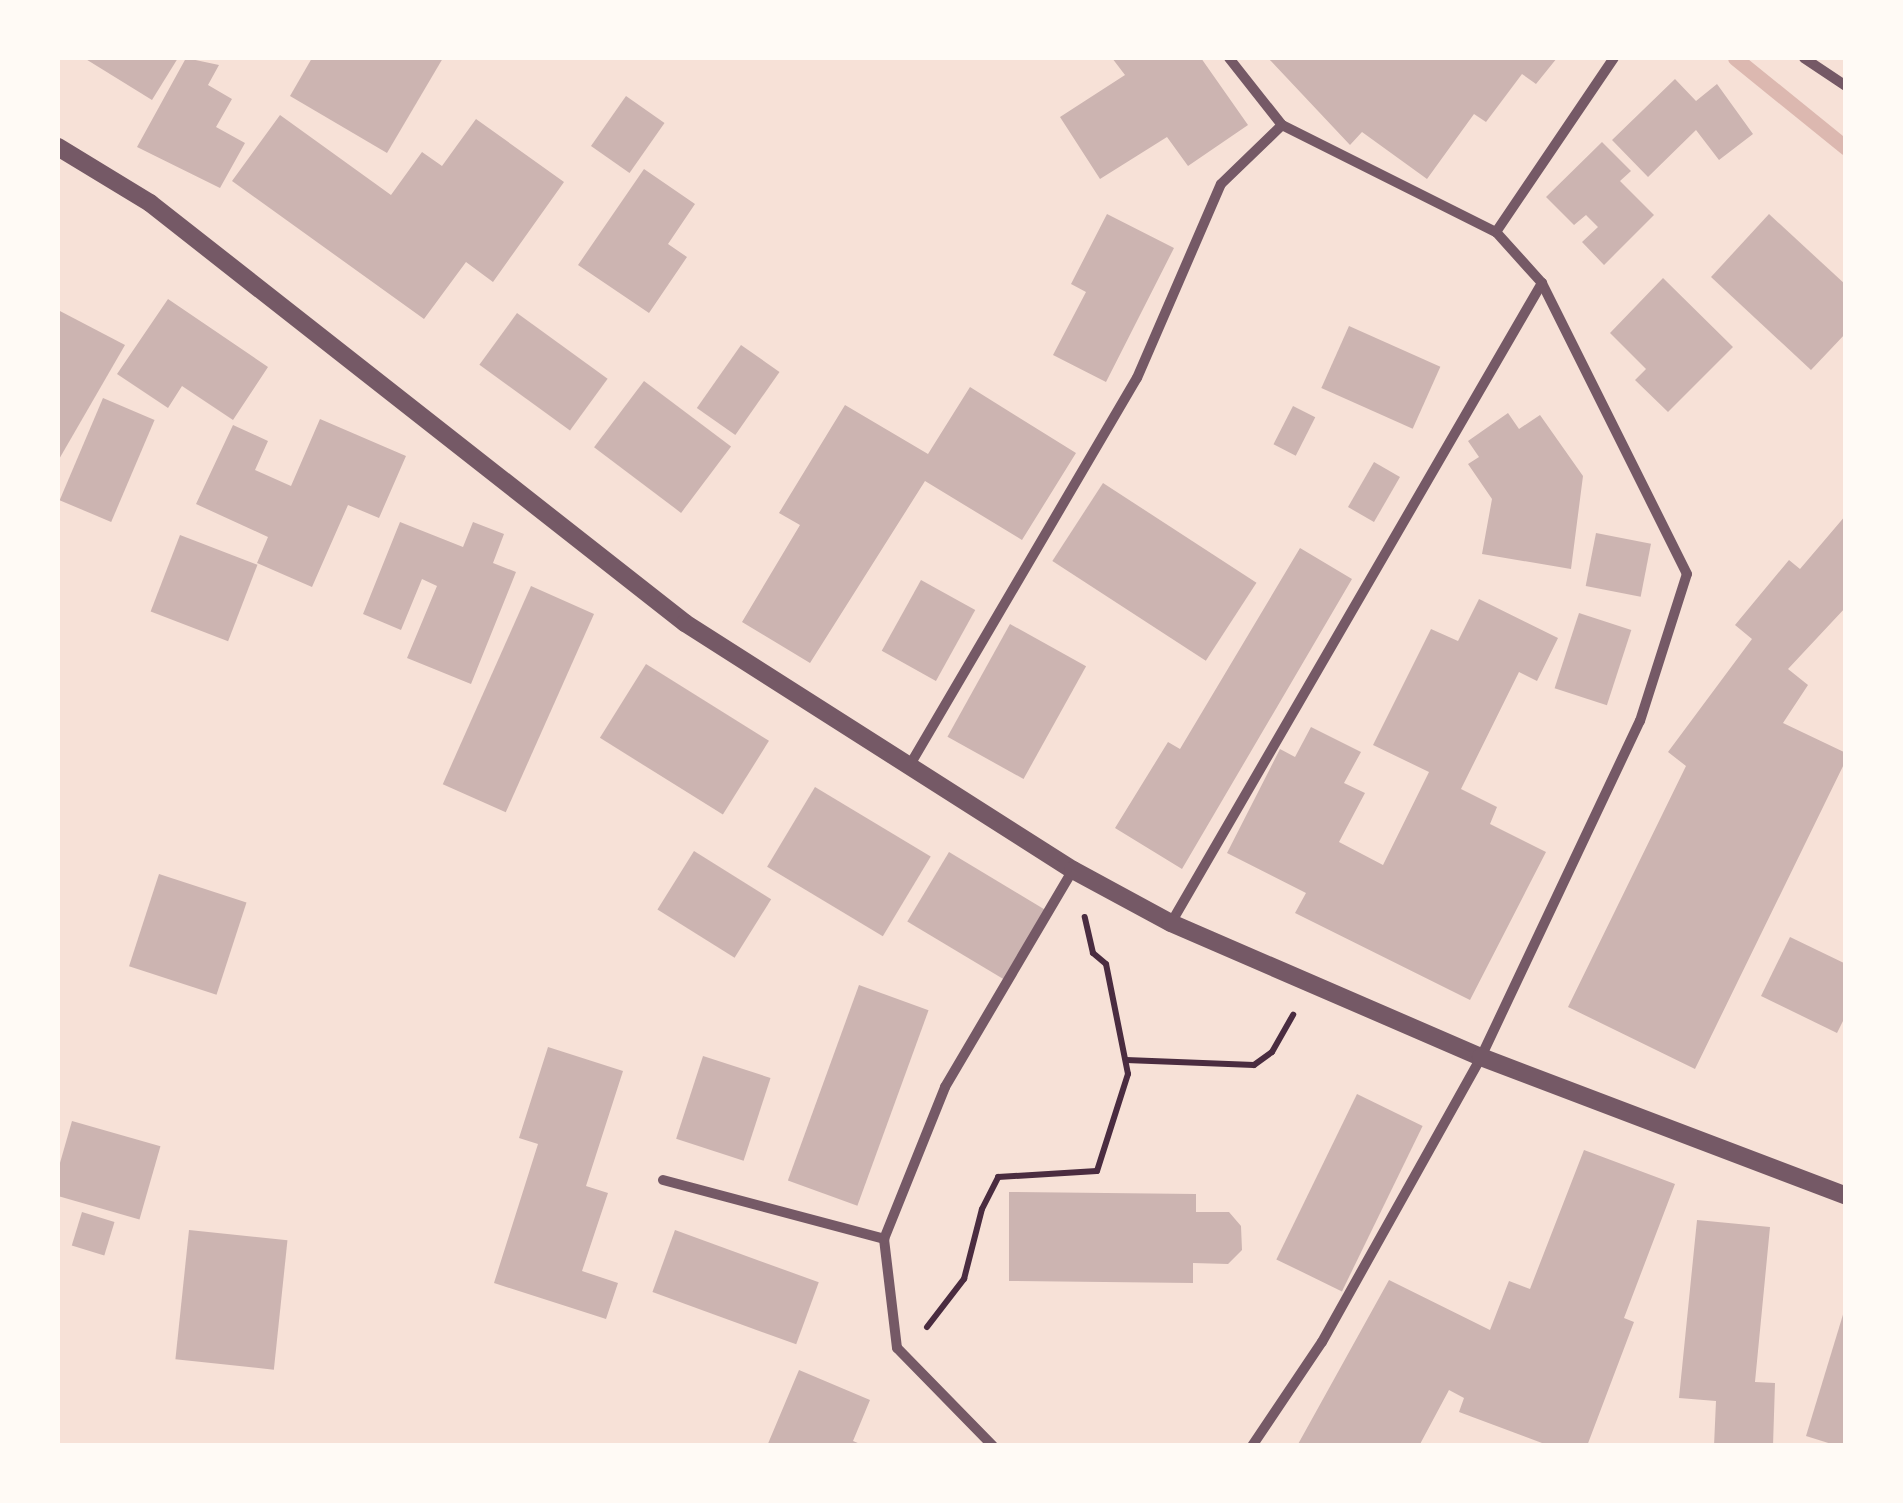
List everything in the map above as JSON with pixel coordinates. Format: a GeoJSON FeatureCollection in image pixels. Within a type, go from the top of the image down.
{"type":"FeatureCollection","features":[{"type":"Feature","properties":{"kind":"street"},"geometry":{"type":"LineString","coordinates":[[1229,58],[1282,125],[1496,232],[1542,283],[1687,574],[1640,721],[1481,1057],[1322,1342],[1252,1446]]}},
{"type":"Feature","properties":{"kind":"street"},"geometry":{"type":"LineString","coordinates":[[1496,232],[1614,58]]}},
{"type":"Feature","properties":{"kind":"street"},"geometry":{"type":"LineString","coordinates":[[1804,58],[1846,86]]}},
{"type":"Feature","properties":{"kind":"street"},"geometry":{"type":"LineString","coordinates":[[911,764],[1136,378],[1221,184],[1282,125]]}},
{"type":"Feature","properties":{"kind":"street"},"geometry":{"type":"LineString","coordinates":[[58,146],[150,203],[685,623],[1074,870],[1172,923],[1481,1057],[1846,1196]]}},
{"type":"Feature","properties":{"kind":"street"},"geometry":{"type":"LineString","coordinates":[[1172,923],[1542,283]]}},
{"type":"Feature","properties":{"kind":"street"},"geometry":{"type":"LineString","coordinates":[[993,1446],[897,1348],[884,1238],[945,1087],[1074,870]]}},
{"type":"Feature","properties":{"kind":"street"},"geometry":{"type":"LineString","coordinates":[[663,1180],[884,1238]]}},
{"type":"Feature","properties":{"kind":"path"},"geometry":{"type":"LineString","coordinates":[[897,1348],[938,1319],[964,1279],[982,1209],[998,1178],[1096,1171],[1128,1074],[1106,964],[1093,953],[1074,870]]}},
{"type":"Feature","properties":{"kind":"path"},"geometry":{"type":"LineString","coordinates":[[1126,1060],[1254,1065],[1284,1034],[1308,982]]}},
{"type":"Feature","properties":{"kind":"building"},"geometry":{"type":"Polygon","coordinates":[[[84,58],[178,58],[152,100],[84,58]]]}},
{"type":"Feature","properties":{"kind":"building"},"geometry":{"type":"Polygon","coordinates":[[[186,58],[219,65],[208,85],[232,99],[216,127],[245,143],[220,188],[137,147],[186,58]]]}},
{"type":"Feature","properties":{"kind":"building"},"geometry":{"type":"Polygon","coordinates":[[[312,58],[443,58],[387,153],[290,96],[312,58]]]}},
{"type":"Feature","properties":{"kind":"building"},"geometry":{"type":"Polygon","coordinates":[[[1112,58],[1201,58],[1248,125],[1188,166],[1167,137],[1100,179],[1060,117],[1125,75],[1112,58]]]}},
{"type":"Feature","properties":{"kind":"building"},"geometry":{"type":"Polygon","coordinates":[[[1268,58],[1557,58],[1536,84],[1522,74],[1486,122],[1474,114],[1427,179],[1362,132],[1350,145],[1268,58]]]}},
{"type":"Feature","properties":{"kind":"building"},"geometry":{"type":"Polygon","coordinates":[[[1675,79],[1696,101],[1717,84],[1753,134],[1719,160],[1696,130],[1648,177],[1612,140],[1675,79]]]}},
{"type":"Feature","properties":{"kind":"building"},"geometry":{"type":"Polygon","coordinates":[[[626,96],[665,123],[630,173],[591,146],[626,96]]]}},
{"type":"Feature","properties":{"kind":"building"},"geometry":{"type":"Polygon","coordinates":[[[280,115],[391,195],[422,152],[442,166],[476,119],[564,182],[493,282],[466,262],[424,319],[232,181],[280,115]]]}},
{"type":"Feature","properties":{"kind":"building"},"geometry":{"type":"Polygon","coordinates":[[[1602,142],[1631,171],[1620,181],[1654,215],[1604,265],[1582,242],[1598,227],[1586,215],[1574,225],[1546,197],[1602,142]]]}},
{"type":"Feature","properties":{"kind":"building"},"geometry":{"type":"Polygon","coordinates":[[[644,169],[695,204],[668,244],[687,257],[649,313],[578,265],[644,169]]]}},
{"type":"Feature","properties":{"kind":"building"},"geometry":{"type":"Polygon","coordinates":[[[1107,214],[1174,248],[1106,382],[1053,355],[1086,292],[1071,284],[1107,214]]]}},
{"type":"Feature","properties":{"kind":"building"},"geometry":{"type":"Polygon","coordinates":[[[1769,214],[1846,285],[1846,333],[1811,370],[1711,277],[1769,214]]]}},
{"type":"Feature","properties":{"kind":"building"},"geometry":{"type":"Polygon","coordinates":[[[1663,278],[1733,347],[1668,412],[1635,380],[1646,369],[1610,333],[1663,278]]]}},
{"type":"Feature","properties":{"kind":"building"},"geometry":{"type":"Polygon","coordinates":[[[168,299],[268,367],[233,420],[182,386],[168,408],[117,374],[168,299]]]}},
{"type":"Feature","properties":{"kind":"building"},"geometry":{"type":"Polygon","coordinates":[[[58,310],[125,345],[58,461],[58,310]]]}},
{"type":"Feature","properties":{"kind":"building"},"geometry":{"type":"Polygon","coordinates":[[[517,313],[608,379],[570,431],[479,365],[517,313]]]}},
{"type":"Feature","properties":{"kind":"building"},"geometry":{"type":"Polygon","coordinates":[[[1349,326],[1440,367],[1413,429],[1321,388],[1349,326]]]}},
{"type":"Feature","properties":{"kind":"building"},"geometry":{"type":"Polygon","coordinates":[[[741,345],[780,372],[735,435],[697,408],[741,345]]]}},
{"type":"Feature","properties":{"kind":"building"},"geometry":{"type":"Polygon","coordinates":[[[644,381],[731,447],[681,513],[594,447],[644,381]]]}},
{"type":"Feature","properties":{"kind":"building"},"geometry":{"type":"Polygon","coordinates":[[[970,387],[1076,453],[1022,540],[925,481],[810,663],[742,622],[800,525],[779,513],[845,405],[928,454],[970,387]]]}},
{"type":"Feature","properties":{"kind":"building"},"geometry":{"type":"Polygon","coordinates":[[[103,398],[155,420],[111,522],[60,500],[103,398]]]}},
{"type":"Feature","properties":{"kind":"building"},"geometry":{"type":"Polygon","coordinates":[[[1293,406],[1315,417],[1296,456],[1273,444],[1293,406]]]}},
{"type":"Feature","properties":{"kind":"building"},"geometry":{"type":"Polygon","coordinates":[[[1508,413],[1519,429],[1540,415],[1583,476],[1571,569],[1482,554],[1492,499],[1468,464],[1479,457],[1468,441],[1508,413]]]}},
{"type":"Feature","properties":{"kind":"building"},"geometry":{"type":"Polygon","coordinates":[[[320,419],[406,456],[379,518],[348,505],[312,587],[257,563],[268,537],[196,504],[233,425],[268,441],[255,470],[291,486],[320,419]]]}},
{"type":"Feature","properties":{"kind":"building"},"geometry":{"type":"Polygon","coordinates":[[[1374,462],[1400,477],[1374,522],[1348,507],[1374,462]]]}},
{"type":"Feature","properties":{"kind":"building"},"geometry":{"type":"Polygon","coordinates":[[[1103,483],[1256,583],[1206,661],[1052,561],[1103,483]]]}},
{"type":"Feature","properties":{"kind":"building"},"geometry":{"type":"Polygon","coordinates":[[[1846,515],[1846,607],[1788,669],[1808,685],[1783,723],[1846,753],[1846,760],[1695,1069],[1568,1007],[1686,766],[1668,752],[1752,639],[1735,625],[1789,560],[1800,569],[1846,515]]]}},
{"type":"Feature","properties":{"kind":"building"},"geometry":{"type":"Polygon","coordinates":[[[400,522],[463,547],[473,522],[504,534],[493,563],[516,572],[471,684],[407,658],[437,586],[422,579],[401,630],[363,614],[400,522]]]}},
{"type":"Feature","properties":{"kind":"building"},"geometry":{"type":"Polygon","coordinates":[[[1596,533],[1651,544],[1641,597],[1586,586],[1596,533]]]}},
{"type":"Feature","properties":{"kind":"building"},"geometry":{"type":"Polygon","coordinates":[[[180,535],[257,565],[228,641],[151,612],[180,535]]]}},
{"type":"Feature","properties":{"kind":"building"},"geometry":{"type":"Polygon","coordinates":[[[1300,548],[1352,579],[1182,869],[1115,828],[1168,742],[1180,749],[1300,548]]]}},
{"type":"Feature","properties":{"kind":"building"},"geometry":{"type":"Polygon","coordinates":[[[921,580],[975,610],[936,681],[882,651],[921,580]]]}},
{"type":"Feature","properties":{"kind":"building"},"geometry":{"type":"Polygon","coordinates":[[[531,586],[594,614],[506,812],[443,784],[531,586]]]}},
{"type":"Feature","properties":{"kind":"building"},"geometry":{"type":"Polygon","coordinates":[[[1479,599],[1558,638],[1537,681],[1519,672],[1461,789],[1497,807],[1490,824],[1546,852],[1470,1000],[1295,913],[1306,893],[1227,853],[1280,749],[1295,757],[1311,727],[1361,752],[1344,783],[1365,793],[1339,842],[1383,865],[1429,772],[1373,745],[1431,629],[1458,641],[1479,599]]]}},
{"type":"Feature","properties":{"kind":"building"},"geometry":{"type":"Polygon","coordinates":[[[1579,613],[1631,630],[1607,705],[1555,688],[1579,613]]]}},
{"type":"Feature","properties":{"kind":"building"},"geometry":{"type":"Polygon","coordinates":[[[1010,624],[1086,666],[1024,779],[947,737],[1010,624]]]}},
{"type":"Feature","properties":{"kind":"building"},"geometry":{"type":"Polygon","coordinates":[[[646,664],[769,741],[723,815],[600,738],[646,664]]]}},
{"type":"Feature","properties":{"kind":"building"},"geometry":{"type":"Polygon","coordinates":[[[815,787],[931,857],[883,936],[767,867],[815,787]]]}},
{"type":"Feature","properties":{"kind":"building"},"geometry":{"type":"Polygon","coordinates":[[[694,851],[771,899],[735,958],[657,910],[694,851]]]}},
{"type":"Feature","properties":{"kind":"building"},"geometry":{"type":"Polygon","coordinates":[[[949,852],[1045,910],[1003,979],[907,921],[949,852]]]}},
{"type":"Feature","properties":{"kind":"building"},"geometry":{"type":"Polygon","coordinates":[[[159,874],[246,902],[217,995],[129,966],[159,874]]]}},
{"type":"Feature","properties":{"kind":"building"},"geometry":{"type":"Polygon","coordinates":[[[1790,937],[1846,964],[1846,1015],[1837,1033],[1761,996],[1790,937]]]}},
{"type":"Feature","properties":{"kind":"building"},"geometry":{"type":"Polygon","coordinates":[[[859,985],[929,1010],[857,1206],[788,1180],[859,985]]]}},
{"type":"Feature","properties":{"kind":"building"},"geometry":{"type":"Polygon","coordinates":[[[548,1047],[623,1071],[586,1186],[608,1193],[582,1271],[618,1283],[606,1319],[494,1283],[538,1144],[519,1138],[548,1047]]]}},
{"type":"Feature","properties":{"kind":"building"},"geometry":{"type":"Polygon","coordinates":[[[703,1056],[771,1078],[744,1161],[676,1139],[703,1056]]]}},
{"type":"Feature","properties":{"kind":"building"},"geometry":{"type":"Polygon","coordinates":[[[1357,1094],[1423,1126],[1342,1291],[1276,1259],[1357,1094]]]}},
{"type":"Feature","properties":{"kind":"building"},"geometry":{"type":"Polygon","coordinates":[[[72,1121],[160,1146],[139,1219],[58,1196],[58,1170],[72,1121]]]}},
{"type":"Feature","properties":{"kind":"building"},"geometry":{"type":"Polygon","coordinates":[[[1584,1150],[1675,1184],[1624,1318],[1634,1322],[1587,1446],[1550,1446],[1459,1412],[1464,1398],[1449,1390],[1419,1446],[1297,1446],[1389,1280],[1490,1330],[1509,1281],[1530,1289],[1584,1150]]]}},
{"type":"Feature","properties":{"kind":"building"},"geometry":{"type":"Polygon","coordinates":[[[1009,1192],[1196,1194],[1196,1212],[1229,1212],[1241,1226],[1242,1250],[1228,1264],[1193,1263],[1193,1283],[1009,1281],[1009,1192]]]}},
{"type":"Feature","properties":{"kind":"building"},"geometry":{"type":"Polygon","coordinates":[[[82,1212],[115,1222],[104,1255],[72,1245],[82,1212]]]}},
{"type":"Feature","properties":{"kind":"building"},"geometry":{"type":"Polygon","coordinates":[[[1697,1220],[1770,1227],[1755,1382],[1775,1383],[1773,1446],[1714,1446],[1716,1401],[1679,1398],[1697,1220]]]}},
{"type":"Feature","properties":{"kind":"building"},"geometry":{"type":"Polygon","coordinates":[[[189,1230],[287,1240],[274,1370],[175,1359],[189,1230]]]}},
{"type":"Feature","properties":{"kind":"building"},"geometry":{"type":"Polygon","coordinates":[[[675,1230],[819,1282],[796,1344],[652,1292],[675,1230]]]}},
{"type":"Feature","properties":{"kind":"building"},"geometry":{"type":"Polygon","coordinates":[[[1845,1308],[1846,1446],[1838,1446],[1806,1436],[1845,1308]]]}},
{"type":"Feature","properties":{"kind":"building"},"geometry":{"type":"Polygon","coordinates":[[[799,1370],[870,1400],[853,1441],[865,1446],[767,1446],[799,1370]]]}},
{"type":"Feature","properties":{"kind":"waterway"},"geometry":{"type":"LineString","coordinates":[[1735,58],[1846,148]]}}]}
